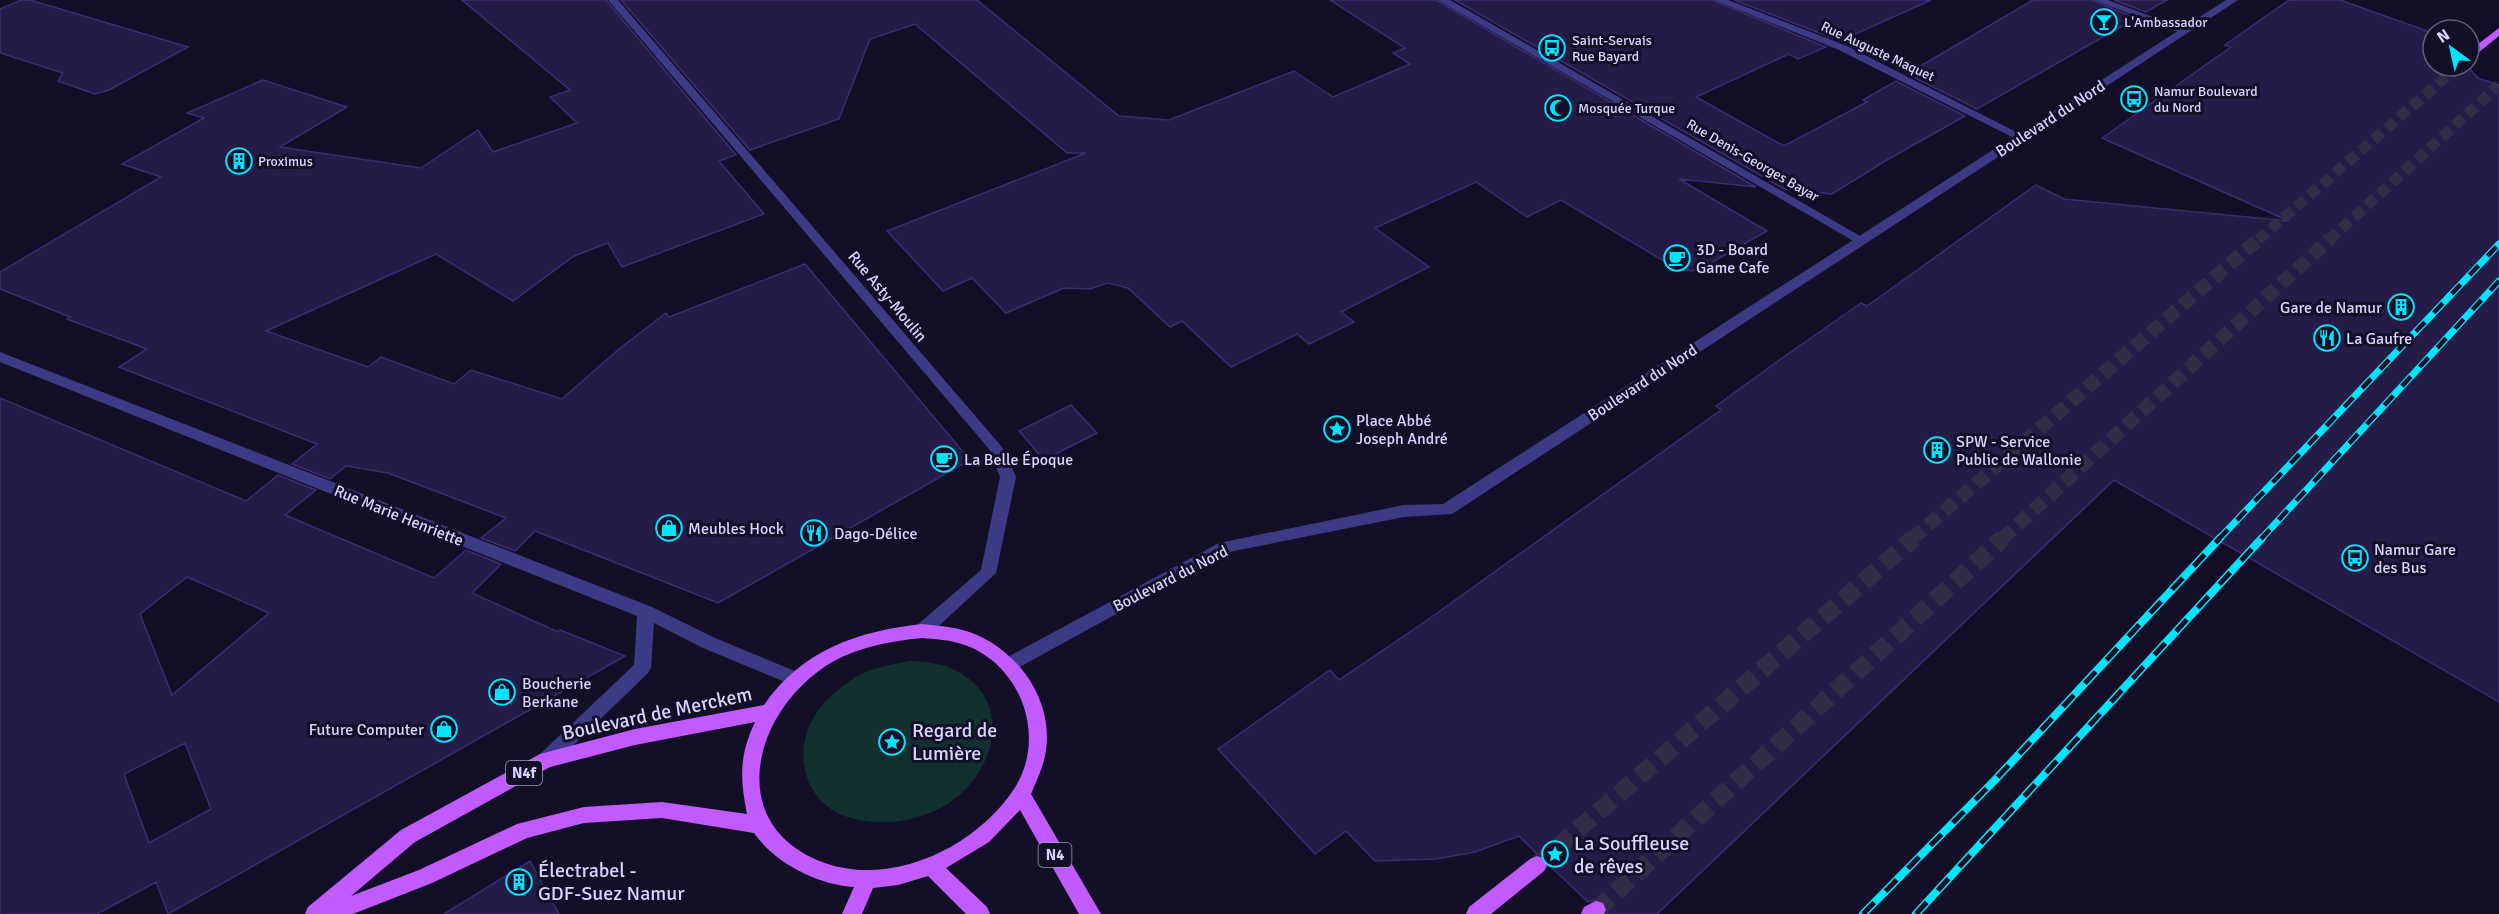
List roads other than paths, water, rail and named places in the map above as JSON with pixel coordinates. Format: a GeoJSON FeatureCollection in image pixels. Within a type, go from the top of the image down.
{"type":"FeatureCollection","features":[{"type":"Feature","properties":{"kind":"main road"},"geometry":{"type":"LineString","coordinates":[[2481,47],[2499,31]]}},
{"type":"Feature","properties":{"kind":"main road"},"geometry":{"type":"LineString","coordinates":[[922,631],[971,639],[1010,664],[1029,690],[1038,723],[1036,758],[1021,794],[984,836],[932,867],[900,876],[867,880],[822,873],[785,854],[760,825],[748,788],[751,750],[768,712],[796,679],[834,652],[878,636],[922,631]]}},
{"type":"Feature","properties":{"kind":"main road","name":"Boulevard de Merckem"},"geometry":{"type":"LineString","coordinates":[[315,914],[408,836],[546,760],[635,737],[768,712]]}},
{"type":"Feature","properties":{"kind":"main road","name":"N4"},"geometry":{"type":"LineString","coordinates":[[1021,794],[1075,891],[1091,914]]}},
{"type":"Feature","properties":{"kind":"main road"},"geometry":{"type":"LineString","coordinates":[[329,914],[425,877],[524,830],[585,815],[662,810],[760,825]]}},
{"type":"Feature","properties":{"kind":"main road"},"geometry":{"type":"LineString","coordinates":[[1476,914],[1537,865]]}},
{"type":"Feature","properties":{"kind":"main road"},"geometry":{"type":"LineString","coordinates":[[932,867],[980,914]]}},
{"type":"Feature","properties":{"kind":"main road"},"geometry":{"type":"LineString","coordinates":[[852,914],[867,880]]}},
{"type":"Feature","properties":{"kind":"street","name":"Rue Asty-Moulin"},"geometry":{"type":"LineString","coordinates":[[613,0],[995,447],[1008,477],[988,573],[922,631]]}},
{"type":"Feature","properties":{"kind":"street","name":"Rue Denis-Georges Bayar"},"geometry":{"type":"LineString","coordinates":[[1443,0],[1860,240]]}},
{"type":"Feature","properties":{"kind":"street","name":"Rue Auguste Maquet"},"geometry":{"type":"LineString","coordinates":[[1719,0],[1843,48],[2020,137]]}},
{"type":"Feature","properties":{"kind":"street"},"geometry":{"type":"LineString","coordinates":[[2098,0],[2185,31]]}},
{"type":"Feature","properties":{"kind":"street","name":"Boulevard du Nord"},"geometry":{"type":"LineString","coordinates":[[1010,664],[1225,547],[1404,511],[1446,510],[2233,0]]}},
{"type":"Feature","properties":{"kind":"street","name":"Rue Marie Henriette"},"geometry":{"type":"LineString","coordinates":[[0,357],[646,612],[710,643],[796,679]]}},
{"type":"Feature","properties":{"kind":"street"},"geometry":{"type":"LineString","coordinates":[[546,760],[642,668],[646,612]]}},
{"type":"Feature","properties":{"kind":"tunnel"},"geometry":{"type":"LineString","coordinates":[[2258,240],[2445,78]]}},
{"type":"Feature","properties":{"kind":"tunnel"},"geometry":{"type":"LineString","coordinates":[[2329,240],[2499,85]]}},
{"type":"Feature","properties":{"kind":"tunnel"},"geometry":{"type":"LineString","coordinates":[[1912,539],[2260,238]]}},
{"type":"Feature","properties":{"kind":"tunnel"},"geometry":{"type":"LineString","coordinates":[[2002,539],[2331,238]]}},
{"type":"Feature","properties":{"kind":"tunnel"},"geometry":{"type":"LineString","coordinates":[[1537,865],[1914,538]]}},
{"type":"Feature","properties":{"kind":"tunnel"},"geometry":{"type":"LineString","coordinates":[[1596,910],[2003,538]]}},
{"type":"Feature","properties":{"kind":"railway"},"geometry":{"type":"LineString","coordinates":[[2219,539],[2499,244]]}},
{"type":"Feature","properties":{"kind":"railway"},"geometry":{"type":"LineString","coordinates":[[2261,539],[2499,281]]}},
{"type":"Feature","properties":{"kind":"railway"},"geometry":{"type":"LineString","coordinates":[[1863,914],[1994,781],[2220,538]]}},
{"type":"Feature","properties":{"kind":"railway"},"geometry":{"type":"LineString","coordinates":[[1916,914],[2262,538]]}},
{"type":"Feature","properties":{"kind":"place","name":"L'Ambassador"},"geometry":{"type":"Point","coordinates":[2104,22]}},
{"type":"Feature","properties":{"kind":"place","name":"Saint-Servais Rue Bayard"},"geometry":{"type":"Point","coordinates":[1552,48]}},
{"type":"Feature","properties":{"kind":"place","name":"Namur Boulevard du Nord"},"geometry":{"type":"Point","coordinates":[2134,99]}},
{"type":"Feature","properties":{"kind":"place","name":"Mosquée Turque"},"geometry":{"type":"Point","coordinates":[1558,108]}},
{"type":"Feature","properties":{"kind":"place","name":"Proximus"},"geometry":{"type":"Point","coordinates":[239,161]}},
{"type":"Feature","properties":{"kind":"place","name":"3D - Board Game Cafe"},"geometry":{"type":"Point","coordinates":[1677,258]}},
{"type":"Feature","properties":{"kind":"place","name":"Gare de Namur"},"geometry":{"type":"Point","coordinates":[2401,307]}},
{"type":"Feature","properties":{"kind":"place","name":"La Gaufre"},"geometry":{"type":"Point","coordinates":[2327,338]}},
{"type":"Feature","properties":{"kind":"place","name":"Place Abbé Joseph André"},"geometry":{"type":"Point","coordinates":[1337,429]}},
{"type":"Feature","properties":{"kind":"place","name":"SPW - Service Public de Wallonie"},"geometry":{"type":"Point","coordinates":[1937,450]}},
{"type":"Feature","properties":{"kind":"place","name":"La Belle Époque"},"geometry":{"type":"Point","coordinates":[944,459]}},
{"type":"Feature","properties":{"kind":"place","name":"Meubles Hock"},"geometry":{"type":"Point","coordinates":[669,528]}},
{"type":"Feature","properties":{"kind":"place","name":"Dago-Délice"},"geometry":{"type":"Point","coordinates":[814,533]}},
{"type":"Feature","properties":{"kind":"place","name":"Namur Gare des Bus"},"geometry":{"type":"Point","coordinates":[2355,558]}},
{"type":"Feature","properties":{"kind":"place","name":"Boucherie Berkane"},"geometry":{"type":"Point","coordinates":[502,692]}},
{"type":"Feature","properties":{"kind":"place","name":"Future Computer"},"geometry":{"type":"Point","coordinates":[444,729]}},
{"type":"Feature","properties":{"kind":"place","name":"Regard de Lumière"},"geometry":{"type":"Point","coordinates":[892,742]}},
{"type":"Feature","properties":{"kind":"place","name":"La Souffleuse de rêves"},"geometry":{"type":"Point","coordinates":[1555,854]}},
{"type":"Feature","properties":{"kind":"place","name":"Électrabel - GDF-Suez Namur"},"geometry":{"type":"Point","coordinates":[519,882]}}]}
